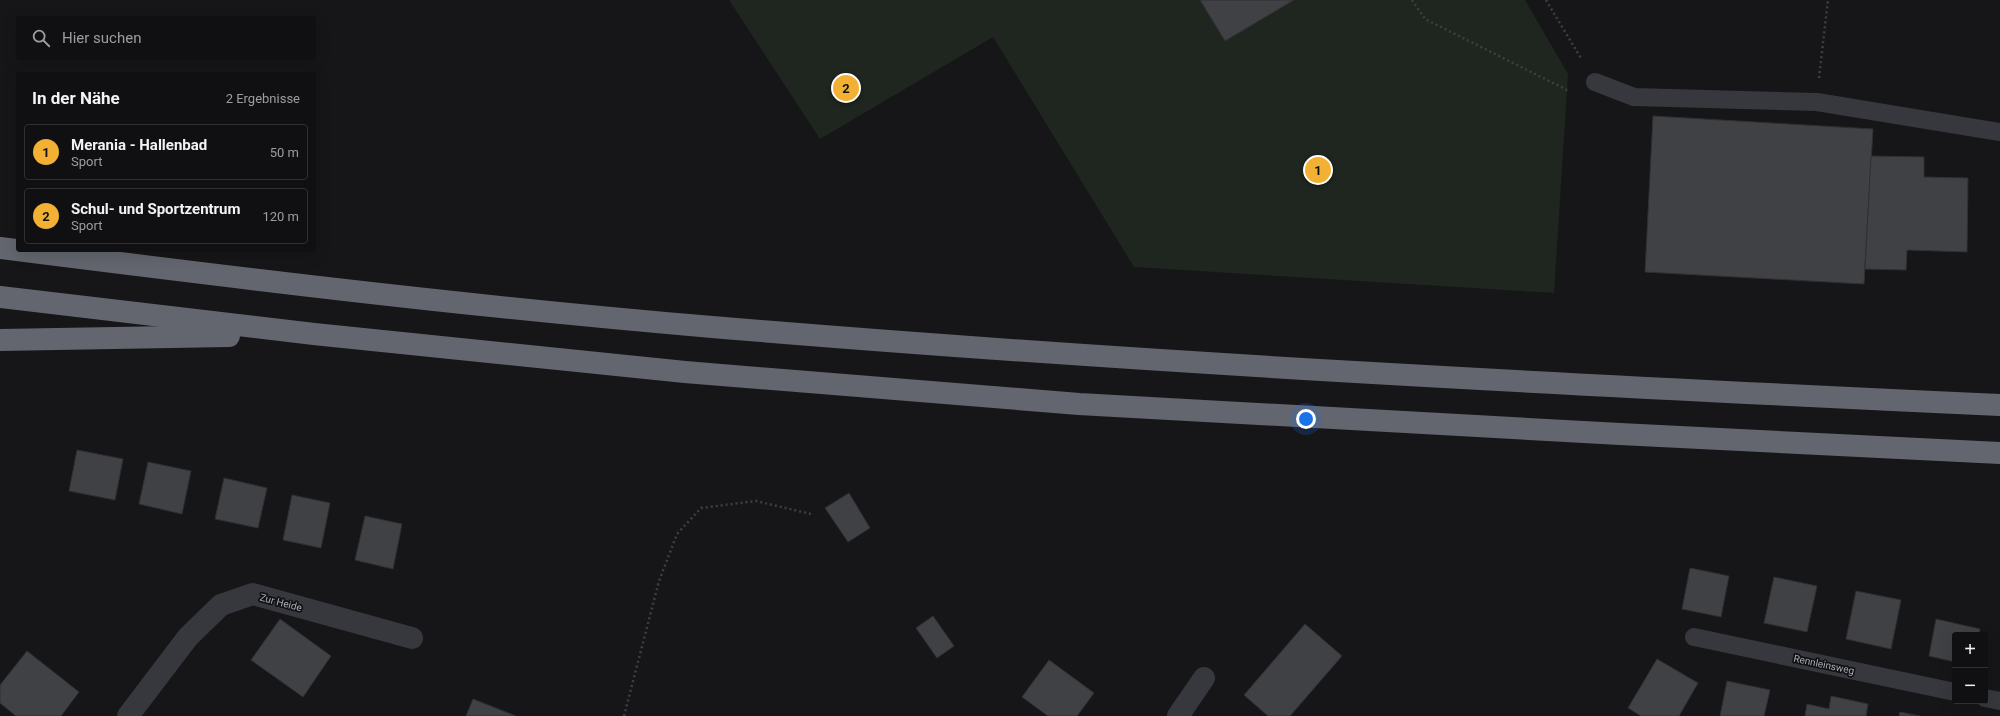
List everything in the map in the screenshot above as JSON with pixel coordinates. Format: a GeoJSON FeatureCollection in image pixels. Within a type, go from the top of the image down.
{"type":"FeatureCollection","features":[{"type":"Feature","properties":{"kind":"highway"},"geometry":{"type":"LineString","coordinates":[[0,248],[16,250]]}},
{"type":"Feature","properties":{"kind":"highway"},"geometry":{"type":"LineString","coordinates":[[32,252],[346,291],[709,326],[1091,356],[1614,387],[2000,405]]}},
{"type":"Feature","properties":{"kind":"highway"},"geometry":{"type":"LineString","coordinates":[[0,297],[314,334],[677,371],[1080,404],[1620,434],[2000,453]]}},
{"type":"Feature","properties":{"kind":"highway"},"geometry":{"type":"LineString","coordinates":[[0,340],[314,334]]}},
{"type":"Feature","properties":{"kind":"street","name":"Zur Heide"},"geometry":{"type":"LineString","coordinates":[[128,716],[188,637],[220,605],[253,594],[412,638]]}},
{"type":"Feature","properties":{"kind":"street"},"geometry":{"type":"LineString","coordinates":[[1178,716],[1204,678]]}},
{"type":"Feature","properties":{"kind":"lane"},"geometry":{"type":"LineString","coordinates":[[1595,82],[1634,97],[1816,102],[2000,132]]}},
{"type":"Feature","properties":{"kind":"lane","name":"Rennleinsweg"},"geometry":{"type":"LineString","coordinates":[[1694,637],[1952,691]]}},
{"type":"Feature","properties":{"kind":"lane"},"geometry":{"type":"LineString","coordinates":[[1988,699],[2000,701]]}},
{"type":"Feature","properties":{"kind":"path"},"geometry":{"type":"LineString","coordinates":[[1412,0],[1425,19],[1567,90],[1595,82],[1546,0]]}},
{"type":"Feature","properties":{"kind":"path"},"geometry":{"type":"LineString","coordinates":[[1816,102],[1828,0]]}},
{"type":"Feature","properties":{"kind":"path"},"geometry":{"type":"LineString","coordinates":[[624,716],[659,581],[677,534],[701,508],[756,500],[811,514]]}},
{"type":"Feature","properties":{"kind":"shaded area"},"geometry":{"type":"Polygon","coordinates":[[[729,0],[1525,0],[1568,74],[1554,293],[1134,267],[993,37],[820,139],[729,0]]]}},
{"type":"Feature","properties":{"kind":"building"},"geometry":{"type":"Polygon","coordinates":[[[1200,0],[1294,0],[1225,41],[1200,0]]]}},
{"type":"Feature","properties":{"kind":"building"},"geometry":{"type":"Polygon","coordinates":[[[1653,116],[1873,129],[1864,284],[1645,272],[1653,116]]]}},
{"type":"Feature","properties":{"kind":"building"},"geometry":{"type":"Polygon","coordinates":[[[1871,156],[1924,157],[1924,177],[1968,178],[1967,252],[1907,250],[1906,270],[1865,269],[1871,156]]]}},
{"type":"Feature","properties":{"kind":"building"},"geometry":{"type":"Polygon","coordinates":[[[77,450],[123,459],[115,500],[69,491],[77,450]]]}},
{"type":"Feature","properties":{"kind":"building"},"geometry":{"type":"Polygon","coordinates":[[[148,462],[191,471],[182,514],[139,504],[148,462]]]}},
{"type":"Feature","properties":{"kind":"building"},"geometry":{"type":"Polygon","coordinates":[[[224,478],[267,488],[258,528],[215,519],[224,478]]]}},
{"type":"Feature","properties":{"kind":"building"},"geometry":{"type":"Polygon","coordinates":[[[849,493],[870,528],[848,542],[825,508],[849,493]]]}},
{"type":"Feature","properties":{"kind":"building"},"geometry":{"type":"Polygon","coordinates":[[[292,495],[330,503],[321,548],[283,540],[292,495]]]}},
{"type":"Feature","properties":{"kind":"building"},"geometry":{"type":"Polygon","coordinates":[[[365,516],[402,524],[393,569],[355,560],[365,516]]]}},
{"type":"Feature","properties":{"kind":"building"},"geometry":{"type":"Polygon","coordinates":[[[1690,568],[1729,576],[1721,617],[1682,609],[1690,568]]]}},
{"type":"Feature","properties":{"kind":"building"},"geometry":{"type":"Polygon","coordinates":[[[1774,577],[1817,586],[1807,632],[1764,623],[1774,577]]]}},
{"type":"Feature","properties":{"kind":"building"},"geometry":{"type":"Polygon","coordinates":[[[1856,591],[1901,600],[1891,649],[1846,639],[1856,591]]]}},
{"type":"Feature","properties":{"kind":"building"},"geometry":{"type":"Polygon","coordinates":[[[933,616],[954,646],[937,658],[916,628],[933,616]]]}},
{"type":"Feature","properties":{"kind":"building"},"geometry":{"type":"Polygon","coordinates":[[[280,619],[331,656],[303,697],[251,660],[280,619]]]}},
{"type":"Feature","properties":{"kind":"building"},"geometry":{"type":"Polygon","coordinates":[[[1936,619],[1980,629],[1980,632],[1952,632],[1952,661],[1929,656],[1936,619]]]}},
{"type":"Feature","properties":{"kind":"building"},"geometry":{"type":"Polygon","coordinates":[[[1305,624],[1342,656],[1290,716],[1268,716],[1244,695],[1305,624]]]}},
{"type":"Feature","properties":{"kind":"building"},"geometry":{"type":"Polygon","coordinates":[[[27,651],[79,692],[61,716],[16,716],[0,703],[0,685],[27,651]]]}},
{"type":"Feature","properties":{"kind":"building"},"geometry":{"type":"Polygon","coordinates":[[[1657,659],[1698,683],[1679,716],[1641,716],[1628,708],[1657,659]]]}},
{"type":"Feature","properties":{"kind":"building"},"geometry":{"type":"Polygon","coordinates":[[[1049,660],[1094,693],[1077,716],[1048,716],[1022,697],[1049,660]]]}},
{"type":"Feature","properties":{"kind":"building"},"geometry":{"type":"Polygon","coordinates":[[[1727,681],[1770,690],[1764,716],[1720,716],[1727,681]]]}},
{"type":"Feature","properties":{"kind":"building"},"geometry":{"type":"Polygon","coordinates":[[[1831,696],[1868,704],[1866,716],[1805,716],[1807,704],[1829,709],[1831,696]]]}},
{"type":"Feature","properties":{"kind":"building"},"geometry":{"type":"Polygon","coordinates":[[[473,699],[516,716],[466,716],[473,699]]]}},
{"type":"Feature","properties":{"kind":"building"},"geometry":{"type":"Polygon","coordinates":[[[1900,712],[1920,716],[1899,716],[1900,712]]]}},
{"type":"Feature","properties":{"kind":"place","name":"Schul- und Sportzentrum"},"geometry":{"type":"Point","coordinates":[846,88]}},
{"type":"Feature","properties":{"kind":"place","name":"Merania - Hallenbad"},"geometry":{"type":"Point","coordinates":[1318,170]}}]}
